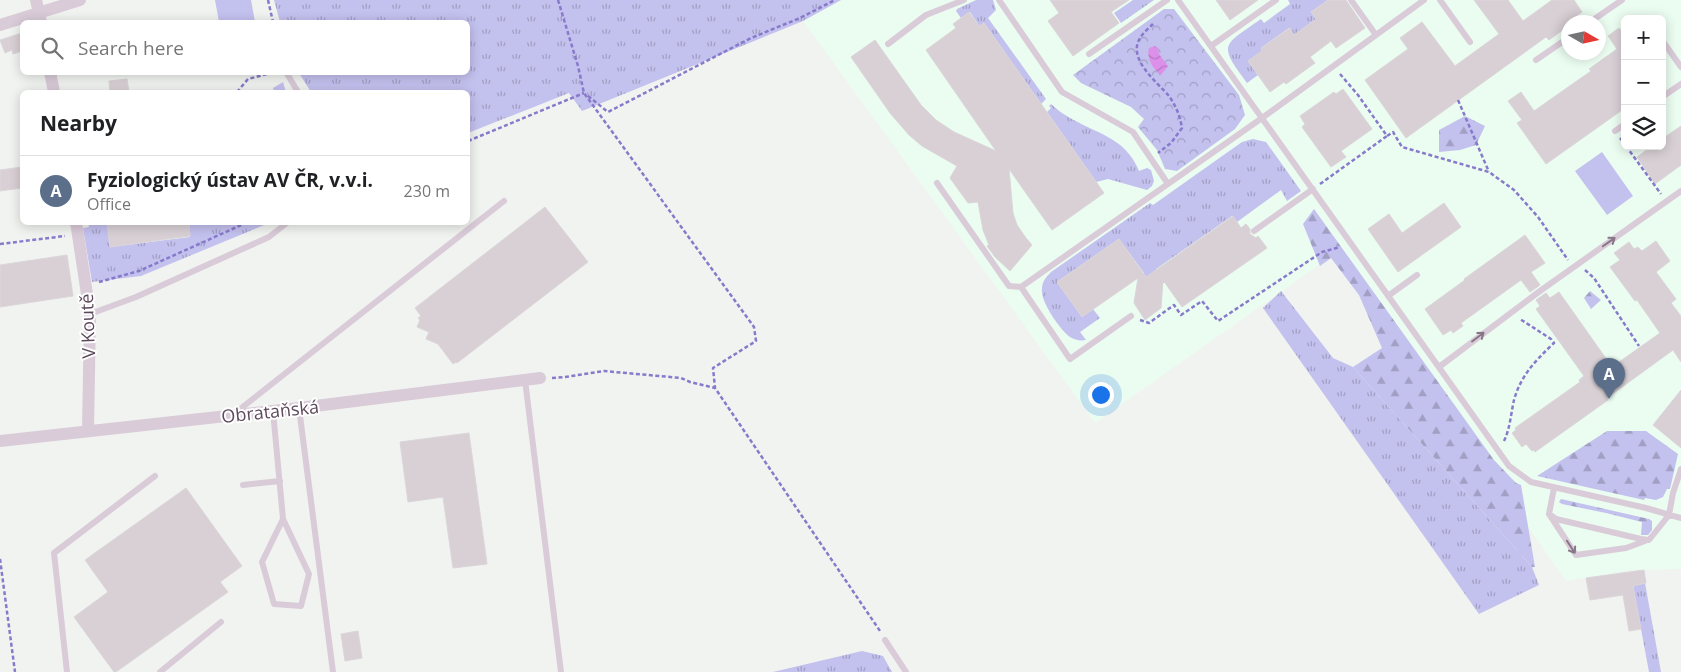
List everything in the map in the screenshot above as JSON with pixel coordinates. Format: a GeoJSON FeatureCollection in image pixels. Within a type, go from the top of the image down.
{"type":"FeatureCollection","features":[{"type":"Feature","properties":{"kind":"street"},"geometry":{"type":"LineString","coordinates":[[36,0],[40,18],[80,0]]}},
{"type":"Feature","properties":{"kind":"street"},"geometry":{"type":"LineString","coordinates":[[0,25],[20,22]]}},
{"type":"Feature","properties":{"kind":"street"},"geometry":{"type":"LineString","coordinates":[[51,75],[54,90]]}},
{"type":"Feature","properties":{"kind":"street","name":"V Koutě"},"geometry":{"type":"LineString","coordinates":[[77,228],[90,314],[88,430]]}},
{"type":"Feature","properties":{"kind":"street","name":"Obrataňská"},"geometry":{"type":"LineString","coordinates":[[0,441],[299,408],[540,378]]}},
{"type":"Feature","properties":{"kind":"lane"},"geometry":{"type":"LineString","coordinates":[[888,44],[926,15],[964,0]]}},
{"type":"Feature","properties":{"kind":"lane"},"geometry":{"type":"LineString","coordinates":[[999,0],[1062,92],[1133,132],[1168,184]]}},
{"type":"Feature","properties":{"kind":"lane"},"geometry":{"type":"LineString","coordinates":[[1088,54],[1167,0]]}},
{"type":"Feature","properties":{"kind":"lane"},"geometry":{"type":"LineString","coordinates":[[1178,0],[1509,466],[1531,482],[1646,508],[1681,518]]}},
{"type":"Feature","properties":{"kind":"lane"},"geometry":{"type":"LineString","coordinates":[[1211,46],[1276,0]]}},
{"type":"Feature","properties":{"kind":"lane"},"geometry":{"type":"LineString","coordinates":[[1351,0],[1376,35]]}},
{"type":"Feature","properties":{"kind":"lane"},"geometry":{"type":"LineString","coordinates":[[937,184],[1009,286],[1021,287],[1262,118],[1424,0]]}},
{"type":"Feature","properties":{"kind":"lane"},"geometry":{"type":"LineString","coordinates":[[1440,0],[1470,42]]}},
{"type":"Feature","properties":{"kind":"lane"},"geometry":{"type":"LineString","coordinates":[[1600,15],[1622,0]]}},
{"type":"Feature","properties":{"kind":"lane"},"geometry":{"type":"LineString","coordinates":[[1536,60],[1561,43]]}},
{"type":"Feature","properties":{"kind":"lane"},"geometry":{"type":"LineString","coordinates":[[1666,46],[1681,67]]}},
{"type":"Feature","properties":{"kind":"lane"},"geometry":{"type":"LineString","coordinates":[[288,75],[297,90]]}},
{"type":"Feature","properties":{"kind":"lane"},"geometry":{"type":"LineString","coordinates":[[1666,94],[1681,84]]}},
{"type":"Feature","properties":{"kind":"lane"},"geometry":{"type":"LineString","coordinates":[[1615,131],[1621,127]]}},
{"type":"Feature","properties":{"kind":"lane"},"geometry":{"type":"LineString","coordinates":[[1254,231],[1313,189]]}},
{"type":"Feature","properties":{"kind":"lane"},"geometry":{"type":"LineString","coordinates":[[1438,367],[1511,312],[1681,191]]}},
{"type":"Feature","properties":{"kind":"lane"},"geometry":{"type":"LineString","coordinates":[[232,415],[504,201]]}},
{"type":"Feature","properties":{"kind":"lane"},"geometry":{"type":"LineString","coordinates":[[90,314],[136,297],[269,238],[284,225]]}},
{"type":"Feature","properties":{"kind":"lane"},"geometry":{"type":"LineString","coordinates":[[1388,296],[1417,275]]}},
{"type":"Feature","properties":{"kind":"lane"},"geometry":{"type":"LineString","coordinates":[[1021,287],[1070,358],[1131,316]]}},
{"type":"Feature","properties":{"kind":"lane"},"geometry":{"type":"LineString","coordinates":[[525,380],[561,672]]}},
{"type":"Feature","properties":{"kind":"lane"},"geometry":{"type":"LineString","coordinates":[[299,408],[333,672]]}},
{"type":"Feature","properties":{"kind":"lane"},"geometry":{"type":"LineString","coordinates":[[273,411],[283,519],[309,574],[301,606],[274,604],[262,562],[283,519]]}},
{"type":"Feature","properties":{"kind":"lane"},"geometry":{"type":"LineString","coordinates":[[1554,488],[1549,514],[1576,555],[1626,548],[1649,540],[1669,515],[1673,493],[1681,469]]}},
{"type":"Feature","properties":{"kind":"lane"},"geometry":{"type":"LineString","coordinates":[[67,672],[54,553],[155,476]]}},
{"type":"Feature","properties":{"kind":"lane"},"geometry":{"type":"LineString","coordinates":[[243,485],[280,481]]}},
{"type":"Feature","properties":{"kind":"lane"},"geometry":{"type":"LineString","coordinates":[[1549,514],[1556,519],[1641,540],[1649,540]]}},
{"type":"Feature","properties":{"kind":"lane"},"geometry":{"type":"LineString","coordinates":[[160,672],[221,622]]}},
{"type":"Feature","properties":{"kind":"lane"},"geometry":{"type":"LineString","coordinates":[[885,640],[906,672]]}},
{"type":"Feature","properties":{"kind":"path"},"geometry":{"type":"LineString","coordinates":[[268,0],[273,20]]}},
{"type":"Feature","properties":{"kind":"path"},"geometry":{"type":"LineString","coordinates":[[558,0],[584,93],[754,327],[756,340],[712,368],[715,388],[885,640]]}},
{"type":"Feature","properties":{"kind":"path"},"geometry":{"type":"LineString","coordinates":[[584,93],[608,112],[751,38],[800,18],[835,0]]}},
{"type":"Feature","properties":{"kind":"path"},"geometry":{"type":"LineString","coordinates":[[1150,157],[1171,143],[1182,128],[1177,109],[1170,97],[1148,76],[1139,60],[1136,49],[1139,38],[1160,18],[1160,5]]}},
{"type":"Feature","properties":{"kind":"path"},"geometry":{"type":"LineString","coordinates":[[1333,66],[1358,95],[1387,136]]}},
{"type":"Feature","properties":{"kind":"path"},"geometry":{"type":"LineString","coordinates":[[239,90],[248,79],[263,75]]}},
{"type":"Feature","properties":{"kind":"path"},"geometry":{"type":"LineString","coordinates":[[470,140],[584,93]]}},
{"type":"Feature","properties":{"kind":"path"},"geometry":{"type":"LineString","coordinates":[[1458,100],[1489,172]]}},
{"type":"Feature","properties":{"kind":"path"},"geometry":{"type":"LineString","coordinates":[[1313,189],[1393,132],[1402,147],[1489,172],[1514,190],[1538,217],[1576,266],[1594,278],[1639,346]]}},
{"type":"Feature","properties":{"kind":"path"},"geometry":{"type":"LineString","coordinates":[[1629,150],[1666,201]]}},
{"type":"Feature","properties":{"kind":"path"},"geometry":{"type":"LineString","coordinates":[[96,283],[139,271],[241,225]]}},
{"type":"Feature","properties":{"kind":"path"},"geometry":{"type":"LineString","coordinates":[[0,244],[77,228]]}},
{"type":"Feature","properties":{"kind":"path"},"geometry":{"type":"LineString","coordinates":[[1131,316],[1148,323],[1174,305],[1181,315],[1202,302],[1218,321],[1322,252],[1344,246]]}},
{"type":"Feature","properties":{"kind":"path"},"geometry":{"type":"LineString","coordinates":[[1499,451],[1506,438],[1515,397],[1522,380],[1534,361],[1554,343],[1511,312]]}},
{"type":"Feature","properties":{"kind":"path"},"geometry":{"type":"LineString","coordinates":[[540,378],[565,378],[604,371],[681,378],[715,388]]}},
{"type":"Feature","properties":{"kind":"path"},"geometry":{"type":"LineString","coordinates":[[0,559],[15,672]]}},
{"type":"Feature","properties":{"kind":"shaded area"},"geometry":{"type":"Polygon","coordinates":[[[842,0],[1681,0],[1681,569],[1631,570],[1566,581],[1336,253],[1095,423],[803,21],[842,0]]]}},
{"type":"Feature","properties":{"kind":"green space"},"geometry":{"type":"Polygon","coordinates":[[[215,0],[251,0],[255,20],[219,20],[215,0]]]}},
{"type":"Feature","properties":{"kind":"green space"},"geometry":{"type":"Polygon","coordinates":[[[274,0],[841,0],[803,21],[582,111],[569,93],[470,132],[470,90],[310,90],[300,75],[470,75],[470,20],[279,20],[274,0]]]}},
{"type":"Feature","properties":{"kind":"green space"},"geometry":{"type":"Polygon","coordinates":[[[976,0],[993,0],[996,10],[988,18],[1046,99],[1041,104],[984,23],[970,32],[978,24],[970,12],[961,18],[956,11],[976,0]]]}},
{"type":"Feature","properties":{"kind":"green space"},"geometry":{"type":"Polygon","coordinates":[[[1133,0],[1154,0],[1121,23],[1114,13],[1133,0]]]}},
{"type":"Feature","properties":{"kind":"green space"},"geometry":{"type":"Polygon","coordinates":[[[1288,0],[1328,0],[1311,12],[1316,19],[1294,35],[1289,28],[1261,48],[1262,51],[1248,61],[1258,75],[1247,83],[1231,60],[1228,46],[1239,35],[1261,19],[1264,23],[1290,4],[1288,0]]]}},
{"type":"Feature","properties":{"kind":"green space"},"geometry":{"type":"Polygon","coordinates":[[[1164,9],[1174,9],[1239,95],[1245,115],[1235,129],[1177,171],[1165,169],[1157,150],[1138,127],[1144,119],[1131,107],[1081,83],[1073,75],[1164,9]]]}},
{"type":"Feature","properties":{"kind":"green space"},"geometry":{"type":"Polygon","coordinates":[[[283,82],[285,90],[274,90],[273,88],[283,82]]]}},
{"type":"Feature","properties":{"kind":"green space"},"geometry":{"type":"Polygon","coordinates":[[[1051,104],[1065,115],[1117,143],[1126,150],[1139,171],[1147,168],[1151,170],[1154,181],[1152,186],[1147,190],[1108,179],[1096,182],[1047,112],[1051,108],[1049,106],[1051,104]]]}},
{"type":"Feature","properties":{"kind":"green space"},"geometry":{"type":"Polygon","coordinates":[[[1465,116],[1485,126],[1476,145],[1460,150],[1439,152],[1439,130],[1465,116]]]}},
{"type":"Feature","properties":{"kind":"green space"},"geometry":{"type":"Polygon","coordinates":[[[1253,139],[1266,142],[1301,191],[1287,201],[1281,190],[1237,222],[1232,216],[1156,269],[1165,282],[1152,290],[1139,277],[1144,273],[1119,239],[1057,282],[1082,317],[1093,309],[1100,318],[1080,332],[1086,340],[1076,340],[1070,337],[1056,322],[1044,301],[1042,289],[1049,274],[1150,203],[1153,205],[1242,142],[1253,139]]]}},
{"type":"Feature","properties":{"kind":"green space"},"geometry":{"type":"Polygon","coordinates":[[[1602,152],[1633,196],[1607,215],[1575,171],[1602,152]]]}},
{"type":"Feature","properties":{"kind":"green space"},"geometry":{"type":"Polygon","coordinates":[[[1314,209],[1494,460],[1516,483],[1521,485],[1535,567],[1532,567],[1353,367],[1382,348],[1359,295],[1331,258],[1320,266],[1303,224],[1314,209]]]}},
{"type":"Feature","properties":{"kind":"green space"},"geometry":{"type":"Polygon","coordinates":[[[88,225],[107,225],[110,247],[190,237],[189,225],[264,225],[141,276],[92,282],[83,228],[89,227],[88,225]]]}},
{"type":"Feature","properties":{"kind":"green space"},"geometry":{"type":"Polygon","coordinates":[[[1281,291],[1333,358],[1353,367],[1532,567],[1539,585],[1479,614],[1263,308],[1281,291]]]}},
{"type":"Feature","properties":{"kind":"green space"},"geometry":{"type":"Polygon","coordinates":[[[1590,291],[1601,300],[1591,309],[1584,298],[1590,291]]]}},
{"type":"Feature","properties":{"kind":"green space"},"geometry":{"type":"Polygon","coordinates":[[[1607,431],[1646,431],[1678,454],[1670,489],[1667,489],[1663,497],[1656,500],[1645,498],[1644,500],[1537,476],[1607,431]]]}},
{"type":"Feature","properties":{"kind":"green space"},"geometry":{"type":"Polygon","coordinates":[[[1561,499],[1649,519],[1652,521],[1652,530],[1648,535],[1641,535],[1642,522],[1562,504],[1559,502],[1561,499]]]}},
{"type":"Feature","properties":{"kind":"green space"},"geometry":{"type":"Polygon","coordinates":[[[1645,583],[1661,672],[1649,672],[1633,586],[1645,583]]]}},
{"type":"Feature","properties":{"kind":"green space"},"geometry":{"type":"Polygon","coordinates":[[[862,651],[883,656],[892,672],[773,672],[862,651]]]}},
{"type":"Feature","properties":{"kind":"water"},"geometry":{"type":"Polygon","coordinates":[[[1155,46],[1168,66],[1161,75],[1155,70],[1148,56],[1149,48],[1155,46]]]}},
{"type":"Feature","properties":{"kind":"building"},"geometry":{"type":"Polygon","coordinates":[[[1050,0],[1129,0],[1111,12],[1119,23],[1073,56],[1048,21],[1059,13],[1050,0]]]}},
{"type":"Feature","properties":{"kind":"building"},"geometry":{"type":"Polygon","coordinates":[[[1216,0],[1258,0],[1230,20],[1216,0]]]}},
{"type":"Feature","properties":{"kind":"building"},"geometry":{"type":"Polygon","coordinates":[[[1328,0],[1346,0],[1365,28],[1336,48],[1331,41],[1310,57],[1315,63],[1286,84],[1284,82],[1270,92],[1248,61],[1262,51],[1261,48],[1290,28],[1294,35],[1316,19],[1311,12],[1328,0]]]}},
{"type":"Feature","properties":{"kind":"building"},"geometry":{"type":"Polygon","coordinates":[[[1474,0],[1508,0],[1523,21],[1552,0],[1574,0],[1582,12],[1578,15],[1561,15],[1561,31],[1549,40],[1546,37],[1406,138],[1365,80],[1408,49],[1400,38],[1422,22],[1455,66],[1499,34],[1474,0]]]}},
{"type":"Feature","properties":{"kind":"building"},"geometry":{"type":"Polygon","coordinates":[[[969,12],[979,26],[984,23],[1104,193],[1052,230],[1009,169],[1013,213],[1017,225],[1032,245],[1010,271],[995,257],[987,246],[989,245],[983,230],[978,202],[968,203],[950,178],[957,166],[922,146],[909,135],[890,113],[851,57],[875,40],[921,105],[936,120],[954,132],[996,151],[926,50],[956,28],[953,24],[969,12]]]}},
{"type":"Feature","properties":{"kind":"building"},"geometry":{"type":"Polygon","coordinates":[[[1619,28],[1621,31],[1621,111],[1546,164],[1517,123],[1522,120],[1508,101],[1521,92],[1534,111],[1591,71],[1589,69],[1602,60],[1606,60],[1606,57],[1617,49],[1608,36],[1619,28]]]}},
{"type":"Feature","properties":{"kind":"building"},"geometry":{"type":"Polygon","coordinates":[[[20,34],[20,52],[13,54],[12,50],[5,53],[0,40],[20,34]]]}},
{"type":"Feature","properties":{"kind":"building"},"geometry":{"type":"Polygon","coordinates":[[[127,79],[129,90],[110,90],[109,81],[127,79]]]}},
{"type":"Feature","properties":{"kind":"building"},"geometry":{"type":"Polygon","coordinates":[[[1343,89],[1372,129],[1341,151],[1346,157],[1331,167],[1302,127],[1305,124],[1300,116],[1334,92],[1336,94],[1343,89]]]}},
{"type":"Feature","properties":{"kind":"building"},"geometry":{"type":"Polygon","coordinates":[[[1681,126],[1681,165],[1655,184],[1637,157],[1647,150],[1666,150],[1666,136],[1681,126]]]}},
{"type":"Feature","properties":{"kind":"building"},"geometry":{"type":"Polygon","coordinates":[[[20,167],[20,188],[0,191],[0,170],[20,167]]]}},
{"type":"Feature","properties":{"kind":"building"},"geometry":{"type":"Polygon","coordinates":[[[1444,203],[1461,227],[1398,272],[1368,229],[1389,214],[1402,233],[1444,203]]]}},
{"type":"Feature","properties":{"kind":"building"},"geometry":{"type":"Polygon","coordinates":[[[545,207],[588,262],[457,363],[453,364],[438,344],[426,339],[429,332],[417,327],[420,320],[418,318],[421,316],[415,308],[545,207]]]}},
{"type":"Feature","properties":{"kind":"building"},"geometry":{"type":"Polygon","coordinates":[[[1233,216],[1241,228],[1246,224],[1250,229],[1250,234],[1256,238],[1258,236],[1267,248],[1182,307],[1163,280],[1161,308],[1145,320],[1134,303],[1138,278],[1082,317],[1057,282],[1119,239],[1146,277],[1233,216]]]}},
{"type":"Feature","properties":{"kind":"building"},"geometry":{"type":"Polygon","coordinates":[[[107,225],[189,225],[190,236],[110,247],[107,225]]]}},
{"type":"Feature","properties":{"kind":"building"},"geometry":{"type":"Polygon","coordinates":[[[1525,235],[1545,263],[1531,272],[1540,285],[1530,292],[1521,280],[1461,323],[1463,326],[1453,333],[1451,330],[1443,335],[1425,309],[1525,235]]]}},
{"type":"Feature","properties":{"kind":"building"},"geometry":{"type":"Polygon","coordinates":[[[1656,241],[1670,261],[1656,272],[1676,299],[1671,303],[1681,316],[1681,362],[1673,350],[1607,398],[1608,400],[1535,452],[1526,444],[1522,447],[1512,433],[1516,430],[1515,428],[1580,382],[1579,380],[1584,376],[1536,309],[1540,306],[1536,300],[1546,293],[1550,298],[1559,292],[1612,367],[1660,333],[1637,300],[1635,301],[1610,267],[1620,260],[1614,253],[1629,242],[1634,249],[1638,247],[1642,251],[1656,241]]]}},
{"type":"Feature","properties":{"kind":"building"},"geometry":{"type":"Polygon","coordinates":[[[67,255],[73,296],[0,307],[0,265],[67,255]]]}},
{"type":"Feature","properties":{"kind":"building"},"geometry":{"type":"Polygon","coordinates":[[[1681,390],[1681,448],[1653,425],[1681,390]]]}},
{"type":"Feature","properties":{"kind":"building"},"geometry":{"type":"Polygon","coordinates":[[[469,433],[487,564],[453,568],[443,497],[408,502],[400,442],[469,433]]]}},
{"type":"Feature","properties":{"kind":"building"},"geometry":{"type":"Polygon","coordinates":[[[186,488],[242,566],[220,582],[228,592],[114,672],[74,617],[108,592],[85,560],[186,488]]]}},
{"type":"Feature","properties":{"kind":"building"},"geometry":{"type":"Polygon","coordinates":[[[1644,570],[1646,583],[1633,586],[1641,629],[1629,631],[1623,595],[1590,600],[1586,578],[1644,570]]]}},
{"type":"Feature","properties":{"kind":"building"},"geometry":{"type":"Polygon","coordinates":[[[358,631],[362,658],[345,661],[341,634],[358,631]]]}},
{"type":"Feature","properties":{"kind":"place","name":"Fyziologický ústav AV ČR, v.v.i."},"geometry":{"type":"Point","coordinates":[1609,399]}}]}
